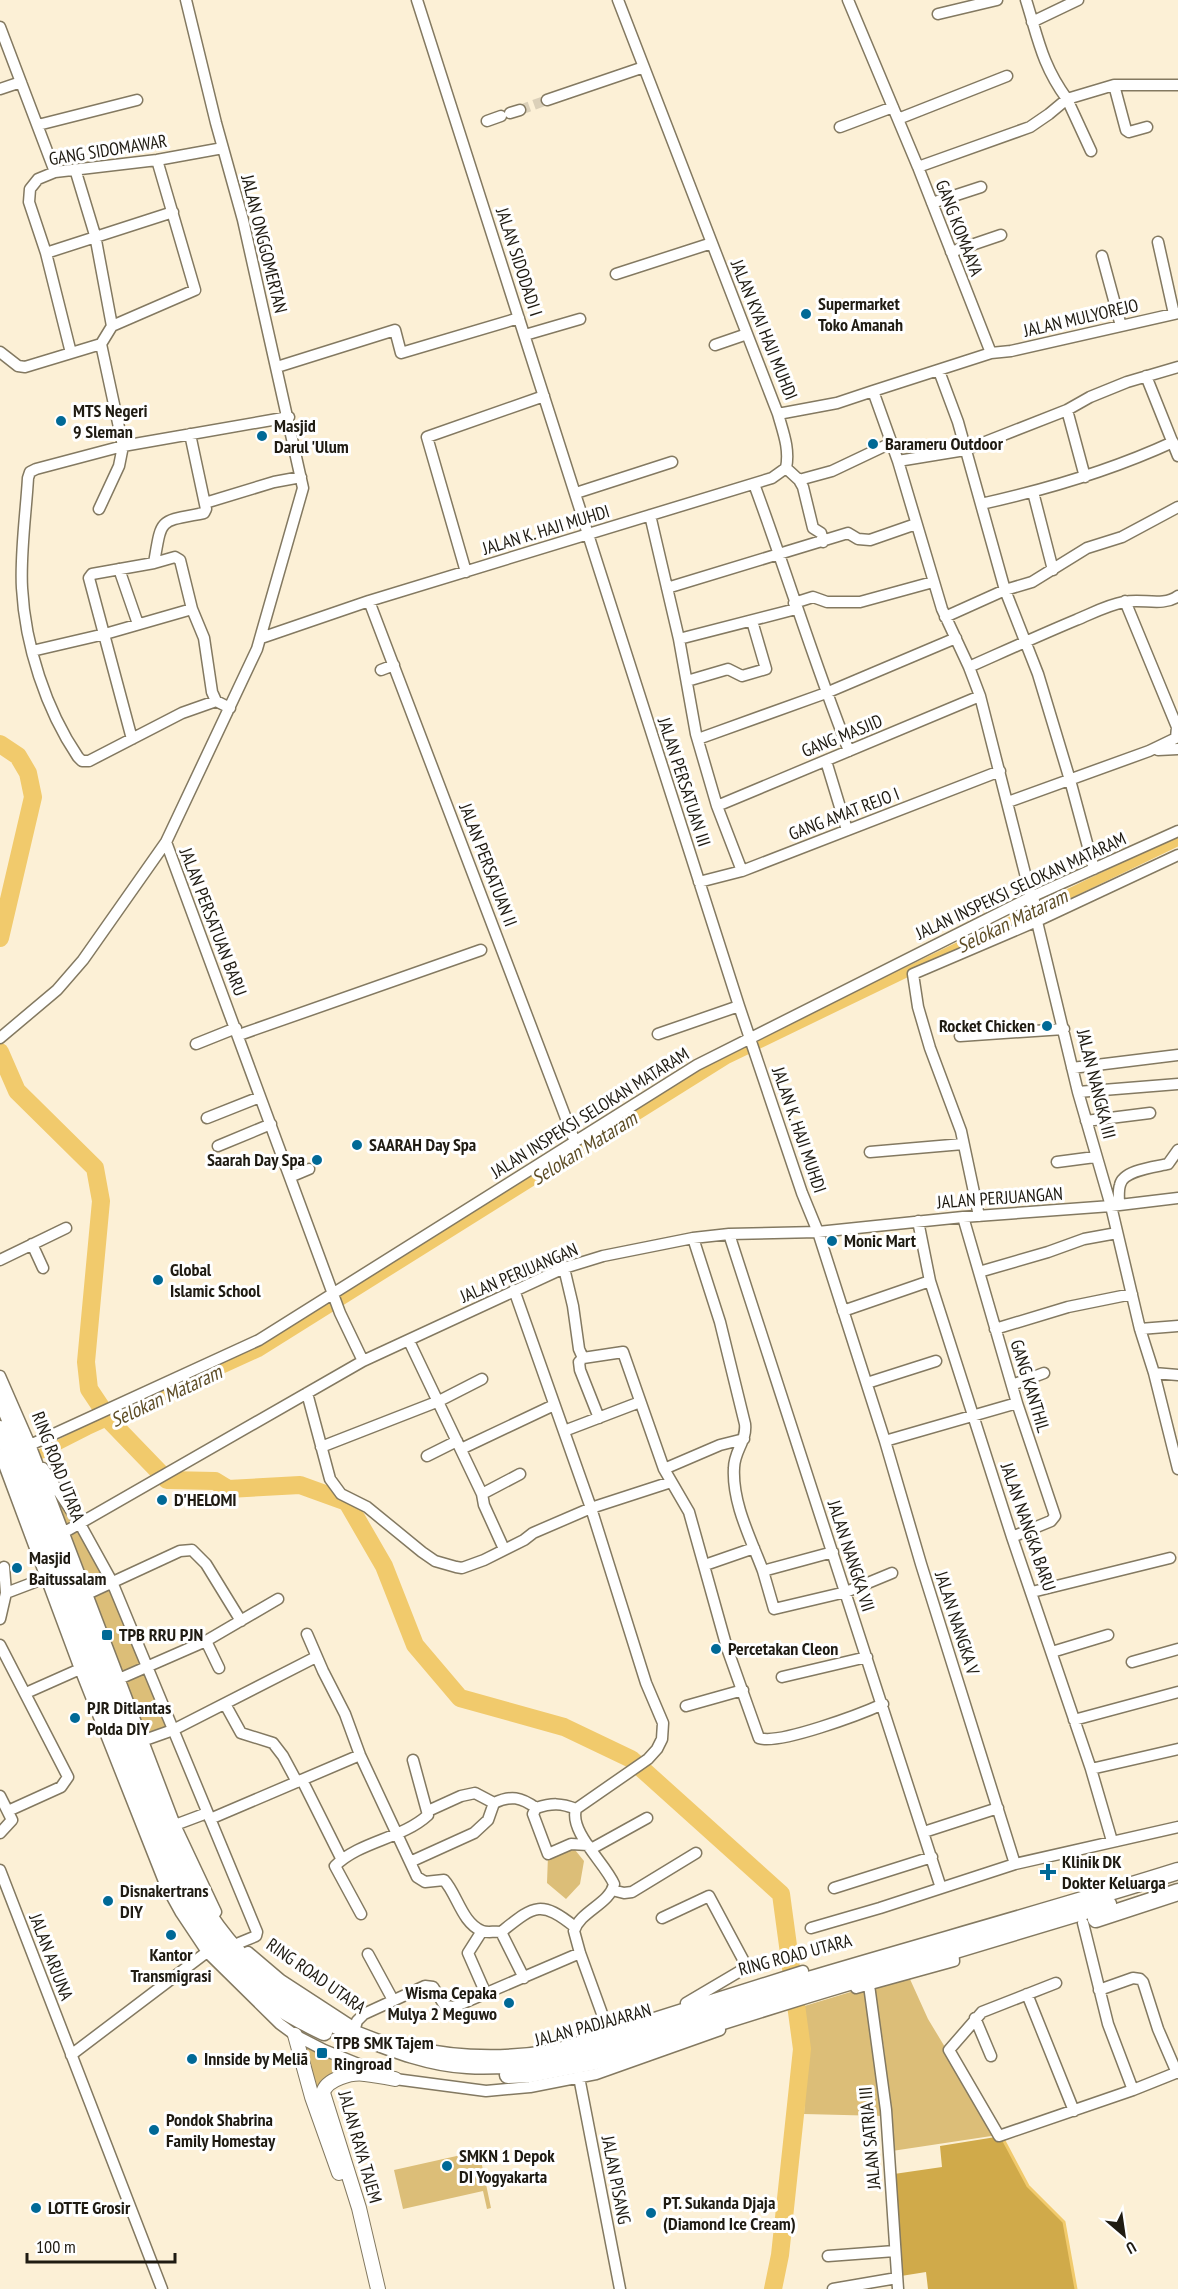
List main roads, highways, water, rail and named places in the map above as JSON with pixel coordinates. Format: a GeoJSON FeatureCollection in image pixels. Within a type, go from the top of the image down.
{"type":"FeatureCollection","features":[{"type":"Feature","properties":{"kind":"highway","name":"JALAN PADJAJARAN"},"geometry":{"type":"LineString","coordinates":[[1,1401],[16,1462],[66,1616],[175,1882],[194,1916],[210,1937],[238,1971],[267,2000],[334,2037],[404,2063],[464,2075],[531,2074],[563,2069],[670,2043],[771,1998]]}},
{"type":"Feature","properties":{"kind":"highway","name":"JALAN PADJAJARAN"},"geometry":{"type":"LineString","coordinates":[[0,1429],[154,1785],[171,1841],[205,1910],[220,1931],[248,1962],[277,1989],[310,2013],[343,2029],[404,2053],[465,2065],[527,2063],[588,2051],[807,1987],[1173,1872]]}},
{"type":"Feature","properties":{"kind":"highway","name":"JALAN PADJAJARAN"},"geometry":{"type":"LineString","coordinates":[[807,1987],[953,1956],[1173,1872]]}},
{"type":"Feature","properties":{"kind":"highway"},"geometry":{"type":"LineString","coordinates":[[953,1956],[1083,1923],[1178,1892]]}},
{"type":"Feature","properties":{"kind":"main road","name":"JALAN RAYA TAJEM"},"geometry":{"type":"LineString","coordinates":[[296,2035],[312,2097],[351,2211],[369,2289]]}},
{"type":"Feature","properties":{"kind":"main road","name":"JALAN RAYA TAJEM"},"geometry":{"type":"LineString","coordinates":[[378,2289],[359,2208],[323,2093],[329,2083],[362,2073],[395,2079]]}},
{"type":"Feature","properties":{"kind":"waterway"},"geometry":{"type":"LineString","coordinates":[[0,744],[18,756],[28,773],[33,797],[0,938]]}},
{"type":"Feature","properties":{"kind":"waterway","name":"Selokan Mataram"},"geometry":{"type":"LineString","coordinates":[[27,1461],[88,1430],[259,1352],[727,1059],[1178,841]]}},
{"type":"Feature","properties":{"kind":"waterway"},"geometry":{"type":"LineString","coordinates":[[0,1052],[17,1091],[95,1168],[101,1201],[86,1362],[89,1389],[111,1422],[167,1480],[215,1481],[228,1489],[300,1485],[347,1502],[384,1566],[415,1645],[460,1698],[564,1727],[631,1759],[781,1894],[802,2049],[780,2255],[773,2289]]}},
{"type":"Feature","properties":{"kind":"waterway"},"geometry":{"type":"LineString","coordinates":[[1003,2139],[1028,2186],[1064,2222],[1076,2289]]}},
{"type":"Feature","properties":{"kind":"tunnel"},"geometry":{"type":"LineString","coordinates":[[520,110],[547,100]]}},
{"type":"Feature","properties":{"kind":"place","name":"Supermarket Toko Amanah"},"geometry":{"type":"Point","coordinates":[806,314]}},
{"type":"Feature","properties":{"kind":"place","name":"MTS Negeri 9 Sleman"},"geometry":{"type":"Point","coordinates":[61,421]}},
{"type":"Feature","properties":{"kind":"place","name":"Masjid Darul 'Ulum"},"geometry":{"type":"Point","coordinates":[262,436]}},
{"type":"Feature","properties":{"kind":"place","name":"Barameru Outdoor"},"geometry":{"type":"Point","coordinates":[873,444]}},
{"type":"Feature","properties":{"kind":"place","name":"Rocket Chicken"},"geometry":{"type":"Point","coordinates":[1047,1026]}},
{"type":"Feature","properties":{"kind":"place","name":"SAARAH Day Spa"},"geometry":{"type":"Point","coordinates":[357,1145]}},
{"type":"Feature","properties":{"kind":"place","name":"Saarah Day Spa"},"geometry":{"type":"Point","coordinates":[317,1160]}},
{"type":"Feature","properties":{"kind":"place","name":"Monic Mart"},"geometry":{"type":"Point","coordinates":[832,1241]}},
{"type":"Feature","properties":{"kind":"place","name":"Global Islamic School"},"geometry":{"type":"Point","coordinates":[158,1280]}},
{"type":"Feature","properties":{"kind":"place","name":"D'HELOMI"},"geometry":{"type":"Point","coordinates":[162,1500]}},
{"type":"Feature","properties":{"kind":"place","name":"Masjid Baitussalam"},"geometry":{"type":"Point","coordinates":[17,1568]}},
{"type":"Feature","properties":{"kind":"place","name":"TPB RRU PJN"},"geometry":{"type":"Point","coordinates":[107,1635]}},
{"type":"Feature","properties":{"kind":"place","name":"Percetakan Cleon"},"geometry":{"type":"Point","coordinates":[716,1649]}},
{"type":"Feature","properties":{"kind":"place","name":"PJR Ditlantas Polda DIY"},"geometry":{"type":"Point","coordinates":[75,1718]}},
{"type":"Feature","properties":{"kind":"place","name":"Klinik DK Dokter Keluarga"},"geometry":{"type":"Point","coordinates":[1048,1872]}},
{"type":"Feature","properties":{"kind":"place","name":"Disnakertrans DIY"},"geometry":{"type":"Point","coordinates":[108,1901]}},
{"type":"Feature","properties":{"kind":"place","name":"Kantor Transmigrasi"},"geometry":{"type":"Point","coordinates":[171,1935]}},
{"type":"Feature","properties":{"kind":"place","name":"Wisma Cepaka Mulya 2 Meguwo"},"geometry":{"type":"Point","coordinates":[509,2003]}},
{"type":"Feature","properties":{"kind":"place","name":"TPB SMK Tajem Ringroad"},"geometry":{"type":"Point","coordinates":[322,2053]}},
{"type":"Feature","properties":{"kind":"place","name":"Innside by Meliã"},"geometry":{"type":"Point","coordinates":[192,2059]}},
{"type":"Feature","properties":{"kind":"place","name":"Pondok Shabrina Family Homestay"},"geometry":{"type":"Point","coordinates":[154,2130]}},
{"type":"Feature","properties":{"kind":"place","name":"SMKN 1 Depok DI Yogyakarta"},"geometry":{"type":"Point","coordinates":[447,2166]}},
{"type":"Feature","properties":{"kind":"place","name":"LOTTE Grosir"},"geometry":{"type":"Point","coordinates":[36,2208]}},
{"type":"Feature","properties":{"kind":"place","name":"PT. Sukanda Djaja (Diamond Ice Cream)"},"geometry":{"type":"Point","coordinates":[651,2213]}}]}
